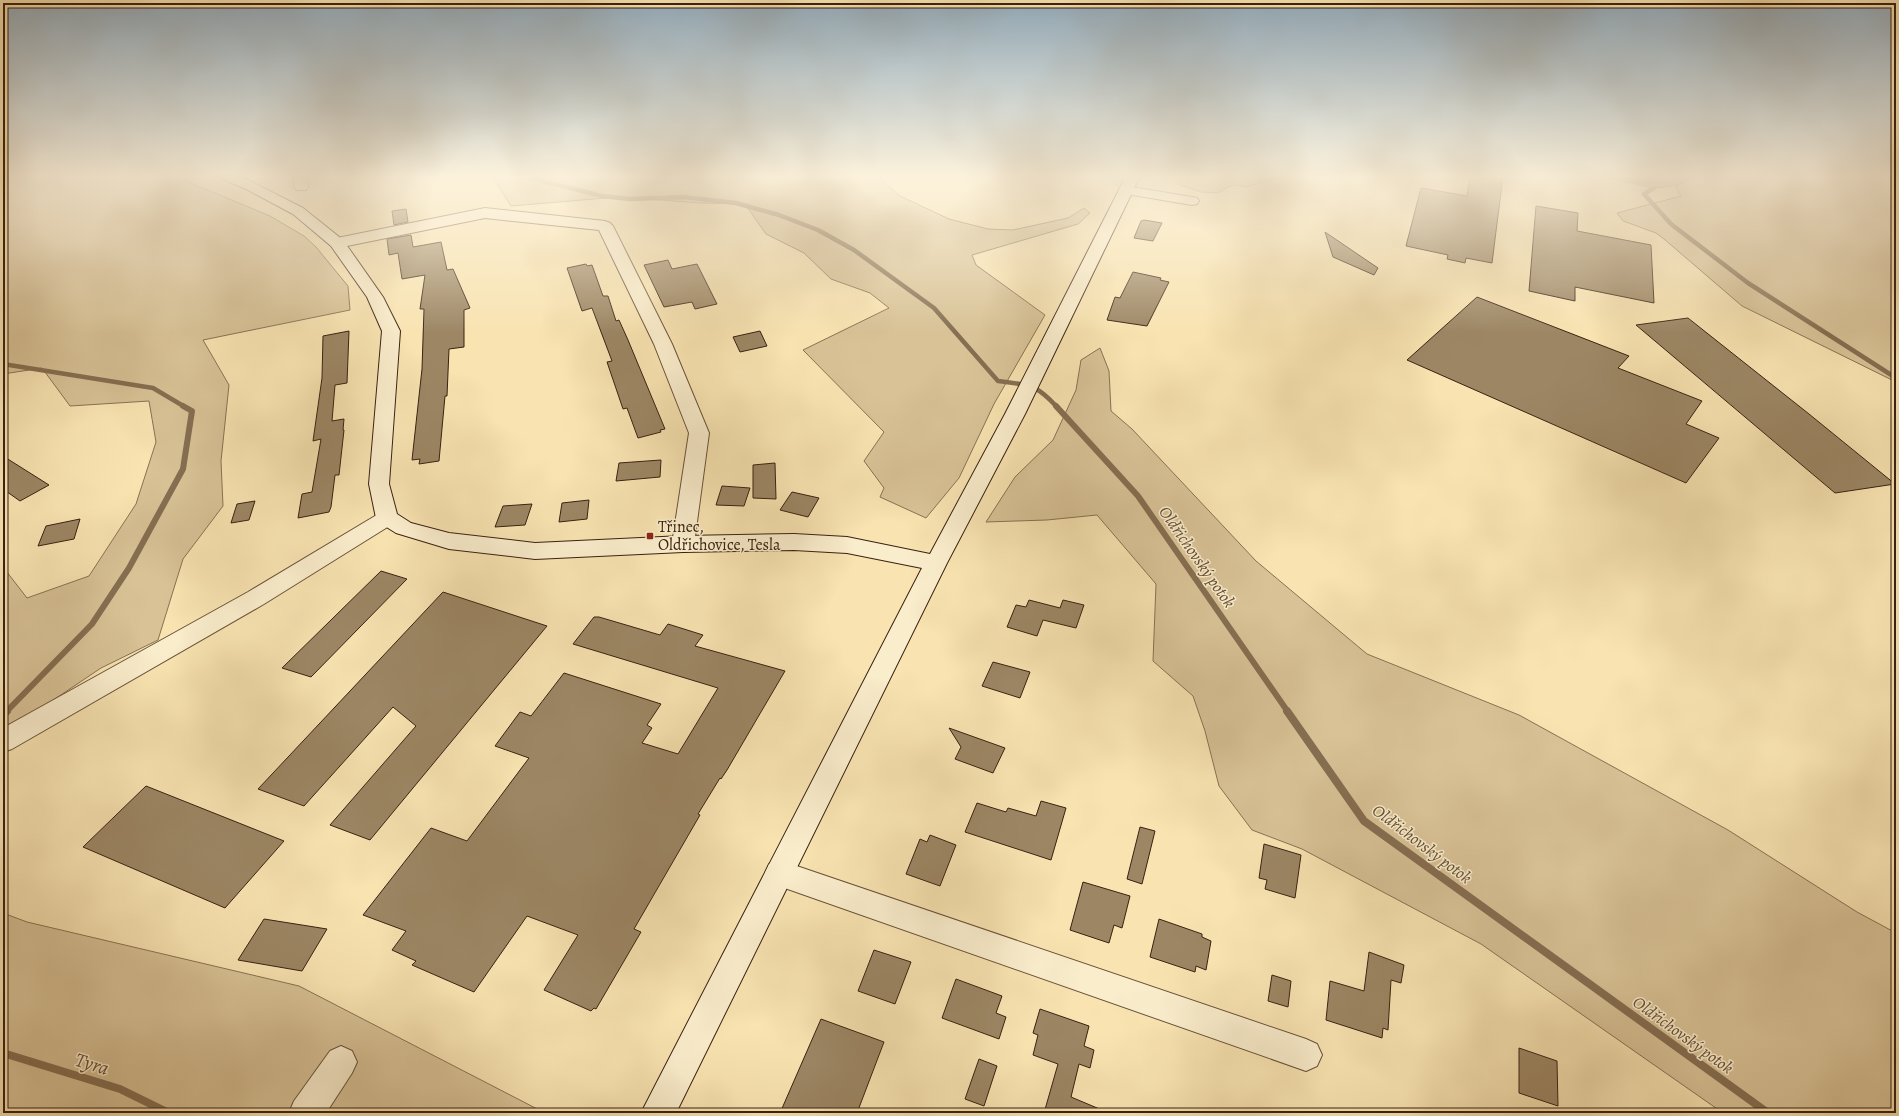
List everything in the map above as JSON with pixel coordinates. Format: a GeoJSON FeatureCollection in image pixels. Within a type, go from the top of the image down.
{"type":"FeatureCollection","features":[{"type":"Feature","properties":{"kind":"street"},"geometry":{"type":"LineString","coordinates":[[318,228],[337,244],[375,297],[391,331],[379,484],[387,518],[404,528],[450,541],[535,551],[683,544],[794,542],[847,546],[936,563]]}},
{"type":"Feature","properties":{"kind":"street"},"geometry":{"type":"LineString","coordinates":[[337,244],[413,228]]}},
{"type":"Feature","properties":{"kind":"street"},"geometry":{"type":"LineString","coordinates":[[606,228],[663,344],[699,433],[683,544]]}},
{"type":"Feature","properties":{"kind":"street"},"geometry":{"type":"LineString","coordinates":[[658,1113],[936,563],[1015,414],[1108,228]]}},
{"type":"Feature","properties":{"kind":"street"},"geometry":{"type":"LineString","coordinates":[[3,741],[256,598],[387,518]]}},
{"type":"Feature","properties":{"kind":"street"},"geometry":{"type":"LineString","coordinates":[[779,873],[1306,1055]]}},
{"type":"Feature","properties":{"kind":"street"},"geometry":{"type":"LineString","coordinates":[[306,1113],[341,1062]]}},
{"type":"Feature","properties":{"kind":"shaded area"},"geometry":{"type":"Polygon","coordinates":[[[3,228],[291,228],[304,236],[316,247],[348,286],[350,310],[203,340],[229,385],[221,461],[223,506],[183,559],[158,640],[101,668],[31,715],[3,727],[3,567],[27,598],[89,576],[136,504],[156,442],[149,401],[70,406],[42,368],[3,374],[3,228]]]}},
{"type":"Feature","properties":{"kind":"shaded area"},"geometry":{"type":"Polygon","coordinates":[[[762,228],[984,228],[1013,230],[1022,228],[1064,228],[972,255],[976,265],[1045,315],[994,404],[959,478],[926,518],[880,497],[884,488],[864,461],[884,432],[803,350],[889,308],[870,293],[831,279],[804,253],[766,234],[762,228]]]}},
{"type":"Feature","properties":{"kind":"shaded area"},"geometry":{"type":"Polygon","coordinates":[[[1642,228],[1896,228],[1896,382],[1742,306],[1656,233],[1642,228]]]}},
{"type":"Feature","properties":{"kind":"shaded area"},"geometry":{"type":"Polygon","coordinates":[[[1100,348],[1109,371],[1111,411],[1132,429],[1256,561],[1367,654],[1519,715],[1728,830],[1857,912],[1896,933],[1896,1113],[1723,1113],[1481,944],[1302,849],[1252,830],[1219,786],[1205,731],[1193,696],[1153,661],[1156,584],[1097,515],[1047,520],[986,522],[1015,477],[1053,440],[1076,390],[1081,360],[1100,348]]]}},
{"type":"Feature","properties":{"kind":"shaded area"},"geometry":{"type":"Polygon","coordinates":[[[3,913],[27,922],[299,986],[545,1113],[3,1112],[3,913]]]}},
{"type":"Feature","properties":{"kind":"building"},"geometry":{"type":"Polygon","coordinates":[[[1138,228],[1159,228],[1153,241],[1134,238],[1138,228]]]}},
{"type":"Feature","properties":{"kind":"building"},"geometry":{"type":"Polygon","coordinates":[[[1411,228],[1496,228],[1492,263],[1466,258],[1465,263],[1447,259],[1448,255],[1406,246],[1411,228]]]}},
{"type":"Feature","properties":{"kind":"building"},"geometry":{"type":"Polygon","coordinates":[[[1534,228],[1577,228],[1577,231],[1651,245],[1654,303],[1575,287],[1575,301],[1529,291],[1534,228]]]}},
{"type":"Feature","properties":{"kind":"building"},"geometry":{"type":"Polygon","coordinates":[[[1325,232],[1378,268],[1374,275],[1333,257],[1325,232]]]}},
{"type":"Feature","properties":{"kind":"building"},"geometry":{"type":"Polygon","coordinates":[[[411,235],[413,247],[441,242],[447,270],[453,269],[470,308],[464,310],[464,347],[449,349],[447,396],[445,396],[439,461],[419,464],[420,459],[412,460],[422,369],[424,309],[420,309],[425,275],[402,279],[398,253],[389,255],[387,239],[411,235]]]}},
{"type":"Feature","properties":{"kind":"building"},"geometry":{"type":"Polygon","coordinates":[[[668,260],[672,269],[697,264],[717,304],[695,309],[692,302],[664,307],[644,265],[668,260]]]}},
{"type":"Feature","properties":{"kind":"building"},"geometry":{"type":"Polygon","coordinates":[[[586,264],[587,266],[592,265],[603,296],[608,296],[616,321],[619,320],[628,340],[665,429],[660,430],[661,432],[638,438],[627,408],[623,409],[607,362],[612,361],[592,308],[582,311],[567,268],[586,264]]]}},
{"type":"Feature","properties":{"kind":"building"},"geometry":{"type":"Polygon","coordinates":[[[1133,272],[1161,278],[1160,280],[1169,282],[1147,326],[1107,320],[1115,297],[1120,298],[1133,272]]]}},
{"type":"Feature","properties":{"kind":"building"},"geometry":{"type":"Polygon","coordinates":[[[1477,297],[1629,356],[1618,368],[1702,401],[1686,424],[1719,438],[1686,483],[1407,360],[1477,297]]]}},
{"type":"Feature","properties":{"kind":"building"},"geometry":{"type":"Polygon","coordinates":[[[1688,318],[1895,484],[1835,493],[1636,325],[1688,318]]]}},
{"type":"Feature","properties":{"kind":"building"},"geometry":{"type":"Polygon","coordinates":[[[349,331],[347,383],[335,385],[332,421],[344,419],[344,430],[339,475],[335,475],[331,507],[329,512],[298,518],[302,494],[312,492],[321,439],[313,441],[322,378],[323,336],[349,331]]]}},
{"type":"Feature","properties":{"kind":"building"},"geometry":{"type":"Polygon","coordinates":[[[760,331],[767,346],[740,352],[733,337],[760,331]]]}},
{"type":"Feature","properties":{"kind":"building"},"geometry":{"type":"Polygon","coordinates":[[[3,456],[49,485],[20,501],[3,489],[3,456]]]}},
{"type":"Feature","properties":{"kind":"building"},"geometry":{"type":"Polygon","coordinates":[[[661,460],[660,477],[616,481],[619,463],[661,460]]]}},
{"type":"Feature","properties":{"kind":"building"},"geometry":{"type":"Polygon","coordinates":[[[775,463],[776,499],[753,498],[753,465],[775,463]]]}},
{"type":"Feature","properties":{"kind":"building"},"geometry":{"type":"Polygon","coordinates":[[[722,486],[750,488],[744,506],[716,505],[722,486]]]}},
{"type":"Feature","properties":{"kind":"building"},"geometry":{"type":"Polygon","coordinates":[[[792,492],[819,498],[808,517],[780,510],[792,492]]]}},
{"type":"Feature","properties":{"kind":"building"},"geometry":{"type":"Polygon","coordinates":[[[589,500],[587,519],[559,522],[562,503],[589,500]]]}},
{"type":"Feature","properties":{"kind":"building"},"geometry":{"type":"Polygon","coordinates":[[[255,501],[249,520],[231,523],[237,504],[255,501]]]}},
{"type":"Feature","properties":{"kind":"building"},"geometry":{"type":"Polygon","coordinates":[[[532,504],[525,525],[495,527],[503,506],[532,504]]]}},
{"type":"Feature","properties":{"kind":"building"},"geometry":{"type":"Polygon","coordinates":[[[80,519],[74,539],[38,546],[46,526],[80,519]]]}},
{"type":"Feature","properties":{"kind":"building"},"geometry":{"type":"Polygon","coordinates":[[[381,571],[407,579],[311,677],[282,668],[381,571]]]}},
{"type":"Feature","properties":{"kind":"building"},"geometry":{"type":"Polygon","coordinates":[[[443,592],[547,626],[370,840],[330,825],[416,726],[393,707],[304,806],[258,789],[443,592]]]}},
{"type":"Feature","properties":{"kind":"building"},"geometry":{"type":"Polygon","coordinates":[[[1029,600],[1060,608],[1063,600],[1084,605],[1076,628],[1043,620],[1037,636],[1007,627],[1016,605],[1026,607],[1029,600]]]}},
{"type":"Feature","properties":{"kind":"building"},"geometry":{"type":"Polygon","coordinates":[[[594,617],[599,617],[660,635],[668,624],[703,635],[695,646],[785,671],[727,770],[721,779],[720,778],[698,814],[700,815],[634,929],[641,932],[596,1009],[594,1008],[591,1011],[544,990],[578,935],[527,916],[474,992],[412,965],[416,961],[392,950],[406,931],[363,915],[431,828],[467,841],[529,758],[495,746],[520,712],[531,716],[564,673],[661,704],[647,725],[652,728],[642,743],[678,754],[718,688],[573,644],[594,617]]]}},
{"type":"Feature","properties":{"kind":"building"},"geometry":{"type":"Polygon","coordinates":[[[993,662],[1030,672],[1020,698],[982,686],[993,662]]]}},
{"type":"Feature","properties":{"kind":"building"},"geometry":{"type":"Polygon","coordinates":[[[949,728],[1005,748],[993,773],[955,759],[961,747],[949,728]]]}},
{"type":"Feature","properties":{"kind":"building"},"geometry":{"type":"Polygon","coordinates":[[[146,786],[284,841],[225,908],[83,847],[146,786]]]}},
{"type":"Feature","properties":{"kind":"building"},"geometry":{"type":"Polygon","coordinates":[[[1041,801],[1066,808],[1051,860],[965,832],[977,803],[1006,812],[1008,808],[1036,816],[1041,801]]]}},
{"type":"Feature","properties":{"kind":"building"},"geometry":{"type":"Polygon","coordinates":[[[1140,827],[1155,831],[1142,884],[1127,879],[1140,827]]]}},
{"type":"Feature","properties":{"kind":"building"},"geometry":{"type":"Polygon","coordinates":[[[930,835],[956,845],[940,886],[906,874],[920,839],[927,842],[930,835]]]}},
{"type":"Feature","properties":{"kind":"building"},"geometry":{"type":"Polygon","coordinates":[[[1264,844],[1301,855],[1295,898],[1265,889],[1267,880],[1259,878],[1264,844]]]}},
{"type":"Feature","properties":{"kind":"building"},"geometry":{"type":"Polygon","coordinates":[[[1083,882],[1130,896],[1122,928],[1114,925],[1109,943],[1070,930],[1083,882]]]}},
{"type":"Feature","properties":{"kind":"building"},"geometry":{"type":"Polygon","coordinates":[[[264,919],[327,929],[302,971],[238,960],[264,919]]]}},
{"type":"Feature","properties":{"kind":"building"},"geometry":{"type":"Polygon","coordinates":[[[1159,919],[1202,934],[1202,937],[1211,941],[1206,970],[1196,966],[1195,972],[1150,957],[1159,919]]]}},
{"type":"Feature","properties":{"kind":"building"},"geometry":{"type":"Polygon","coordinates":[[[874,950],[911,962],[895,1004],[858,991],[874,950]]]}},
{"type":"Feature","properties":{"kind":"building"},"geometry":{"type":"Polygon","coordinates":[[[1369,952],[1404,965],[1401,983],[1391,980],[1388,1030],[1383,1028],[1382,1038],[1326,1020],[1330,981],[1364,991],[1369,952]]]}},
{"type":"Feature","properties":{"kind":"building"},"geometry":{"type":"Polygon","coordinates":[[[1272,975],[1291,981],[1288,1007],[1268,1001],[1272,975]]]}},
{"type":"Feature","properties":{"kind":"building"},"geometry":{"type":"Polygon","coordinates":[[[956,979],[1002,996],[996,1013],[1006,1017],[999,1039],[942,1018],[956,979]]]}},
{"type":"Feature","properties":{"kind":"building"},"geometry":{"type":"Polygon","coordinates":[[[1040,1009],[1089,1026],[1084,1046],[1094,1050],[1090,1068],[1079,1064],[1071,1097],[1109,1113],[1044,1113],[1058,1064],[1033,1055],[1038,1035],[1033,1033],[1040,1009]]]}},
{"type":"Feature","properties":{"kind":"building"},"geometry":{"type":"Polygon","coordinates":[[[821,1019],[884,1042],[857,1113],[780,1113],[821,1019]]]}},
{"type":"Feature","properties":{"kind":"building"},"geometry":{"type":"Polygon","coordinates":[[[1519,1048],[1557,1061],[1558,1106],[1519,1093],[1519,1048]]]}},
{"type":"Feature","properties":{"kind":"building"},"geometry":{"type":"Polygon","coordinates":[[[979,1059],[997,1066],[984,1106],[965,1099],[979,1059]]]}},
{"type":"Feature","properties":{"kind":"waterway","name":"Oldřichovský potok"},"geometry":{"type":"LineString","coordinates":[[813,228],[854,250],[934,308],[998,381],[1017,383],[1037,389],[1056,406]]}},
{"type":"Feature","properties":{"kind":"waterway"},"geometry":{"type":"LineString","coordinates":[[1676,228],[1748,283],[1896,378]]}},
{"type":"Feature","properties":{"kind":"waterway"},"geometry":{"type":"LineString","coordinates":[[3,364],[153,388],[185,407]]}},
{"type":"Feature","properties":{"kind":"waterway"},"geometry":{"type":"LineString","coordinates":[[6,712],[92,624],[129,568],[183,469],[192,411],[183,406]]}},
{"type":"Feature","properties":{"kind":"waterway","name":"Oldřichovský potok"},"geometry":{"type":"LineString","coordinates":[[1056,406],[1138,496],[1288,712]]}},
{"type":"Feature","properties":{"kind":"waterway","name":"Oldřichovský potok"},"geometry":{"type":"LineString","coordinates":[[1287,711],[1364,821],[1768,1113]]}},
{"type":"Feature","properties":{"kind":"waterway"},"geometry":{"type":"LineString","coordinates":[[3,715],[6,712]]}},
{"type":"Feature","properties":{"kind":"waterway","name":"Tyra"},"geometry":{"type":"LineString","coordinates":[[3,1053],[120,1089],[169,1113]]}},
{"type":"Feature","properties":{"kind":"place","name":"Třinec, Oldřichovice, Tesla"},"geometry":{"type":"Point","coordinates":[650,536]}}]}
